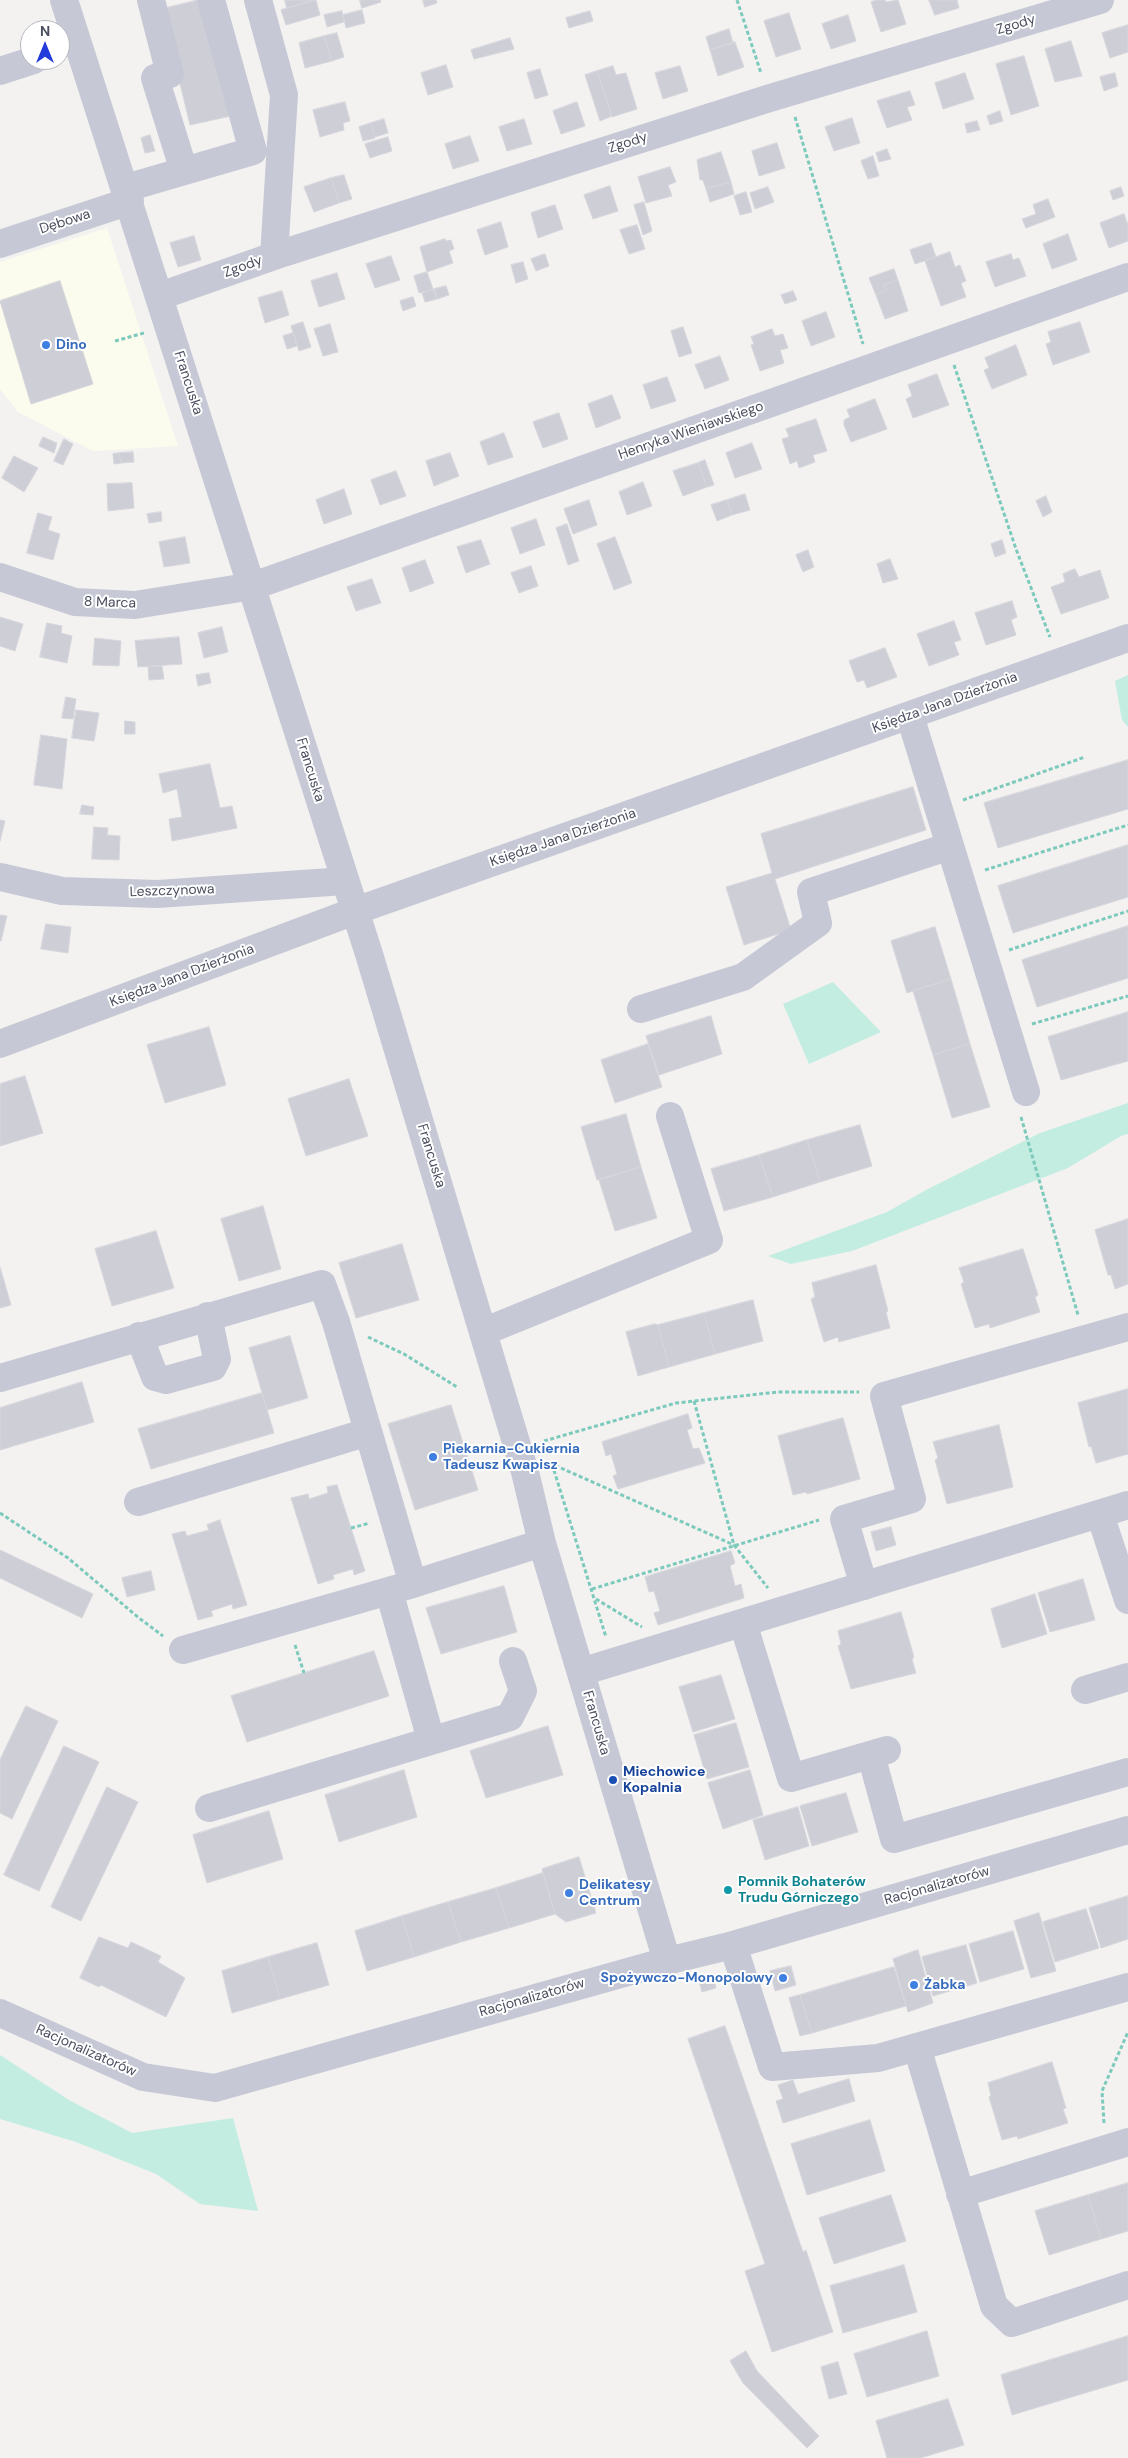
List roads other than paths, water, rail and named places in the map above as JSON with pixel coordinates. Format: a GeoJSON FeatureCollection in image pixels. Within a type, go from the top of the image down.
{"type":"FeatureCollection","features":[{"type":"Feature","properties":{"kind":"street","name":"Francuska"},"geometry":{"type":"LineString","coordinates":[[66,0],[68,20]]}},
{"type":"Feature","properties":{"kind":"street"},"geometry":{"type":"LineString","coordinates":[[151,0],[170,74],[155,78],[184,171]]}},
{"type":"Feature","properties":{"kind":"street","name":"Dębowa"},"geometry":{"type":"LineString","coordinates":[[0,244],[184,171],[252,150],[211,0]]}},
{"type":"Feature","properties":{"kind":"street"},"geometry":{"type":"LineString","coordinates":[[258,0],[284,95],[274,256]]}},
{"type":"Feature","properties":{"kind":"street","name":"Zgody"},"geometry":{"type":"LineString","coordinates":[[160,296],[274,256],[779,96],[1100,0]]}},
{"type":"Feature","properties":{"kind":"street","name":"Francuska"},"geometry":{"type":"LineString","coordinates":[[70,49],[128,194],[355,911],[525,1472],[542,1543],[667,1961]]}},
{"type":"Feature","properties":{"kind":"street"},"geometry":{"type":"LineString","coordinates":[[0,71],[20,65]]}},
{"type":"Feature","properties":{"kind":"street","name":"Henryka Wieniawskiego"},"geometry":{"type":"LineString","coordinates":[[253,586],[1128,277]]}},
{"type":"Feature","properties":{"kind":"street","name":"8 Marca"},"geometry":{"type":"LineString","coordinates":[[0,578],[75,602],[135,605],[253,586]]}},
{"type":"Feature","properties":{"kind":"street","name":"Księdza Jana Dzierżonia"},"geometry":{"type":"LineString","coordinates":[[0,1044],[355,911],[1128,638]]}},
{"type":"Feature","properties":{"kind":"street"},"geometry":{"type":"LineString","coordinates":[[910,716],[1026,1092]]}},
{"type":"Feature","properties":{"kind":"street"},"geometry":{"type":"LineString","coordinates":[[641,1010],[743,977],[818,923],[811,892],[950,846]]}},
{"type":"Feature","properties":{"kind":"street","name":"Leszczynowa"},"geometry":{"type":"LineString","coordinates":[[0,877],[62,891],[158,894],[345,881]]}},
{"type":"Feature","properties":{"kind":"street"},"geometry":{"type":"LineString","coordinates":[[483,1332],[709,1240],[670,1116]]}},
{"type":"Feature","properties":{"kind":"street"},"geometry":{"type":"LineString","coordinates":[[0,1378],[322,1284],[336,1322],[368,1432],[431,1740]]}},
{"type":"Feature","properties":{"kind":"street"},"geometry":{"type":"LineString","coordinates":[[139,1336],[155,1377],[166,1380],[204,1370],[213,1367],[217,1359],[208,1316]]}},
{"type":"Feature","properties":{"kind":"street"},"geometry":{"type":"LineString","coordinates":[[864,1586],[844,1519],[912,1499],[884,1396],[1128,1327]]}},
{"type":"Feature","properties":{"kind":"street"},"geometry":{"type":"LineString","coordinates":[[138,1502],[368,1432]]}},
{"type":"Feature","properties":{"kind":"street"},"geometry":{"type":"LineString","coordinates":[[581,1672],[1128,1505]]}},
{"type":"Feature","properties":{"kind":"street"},"geometry":{"type":"LineString","coordinates":[[1100,1514],[1128,1600]]}},
{"type":"Feature","properties":{"kind":"street"},"geometry":{"type":"LineString","coordinates":[[183,1650],[401,1588],[542,1543]]}},
{"type":"Feature","properties":{"kind":"street"},"geometry":{"type":"LineString","coordinates":[[743,1622],[791,1778],[879,1752],[894,1839],[1128,1772]]}},
{"type":"Feature","properties":{"kind":"street"},"geometry":{"type":"LineString","coordinates":[[210,1808],[510,1717],[523,1691],[513,1661]]}},
{"type":"Feature","properties":{"kind":"street"},"geometry":{"type":"LineString","coordinates":[[1085,1690],[1128,1677]]}},
{"type":"Feature","properties":{"kind":"street","name":"Racjonalizatorów"},"geometry":{"type":"LineString","coordinates":[[0,2013],[143,2077],[215,2088],[667,1961],[733,1945],[1128,1830]]}},
{"type":"Feature","properties":{"kind":"street"},"geometry":{"type":"LineString","coordinates":[[733,1945],[772,2067],[878,2058],[1128,1987]]}},
{"type":"Feature","properties":{"kind":"street"},"geometry":{"type":"LineString","coordinates":[[917,2047],[994,2306],[1012,2323],[1128,2285]]}},
{"type":"Feature","properties":{"kind":"street"},"geometry":{"type":"LineString","coordinates":[[960,2194],[1117,2145]]}},
{"type":"Feature","properties":{"kind":"place","name":"Dino"},"geometry":{"type":"Point","coordinates":[46,345]}},
{"type":"Feature","properties":{"kind":"place","name":"Piekarnia-Cukiernia Tadeusz Kwapisz"},"geometry":{"type":"Point","coordinates":[433,1457]}},
{"type":"Feature","properties":{"kind":"place","name":"Miechowice Kopalnia"},"geometry":{"type":"Point","coordinates":[613,1780]}},
{"type":"Feature","properties":{"kind":"place","name":"Pomnik Bohaterów Trudu Górniczego"},"geometry":{"type":"Point","coordinates":[728,1890]}},
{"type":"Feature","properties":{"kind":"place","name":"Delikatesy Centrum"},"geometry":{"type":"Point","coordinates":[569,1893]}},
{"type":"Feature","properties":{"kind":"place","name":"Spożywczo-Monopolowy"},"geometry":{"type":"Point","coordinates":[783,1978]}},
{"type":"Feature","properties":{"kind":"place","name":"Żabka"},"geometry":{"type":"Point","coordinates":[914,1985]}}]}
